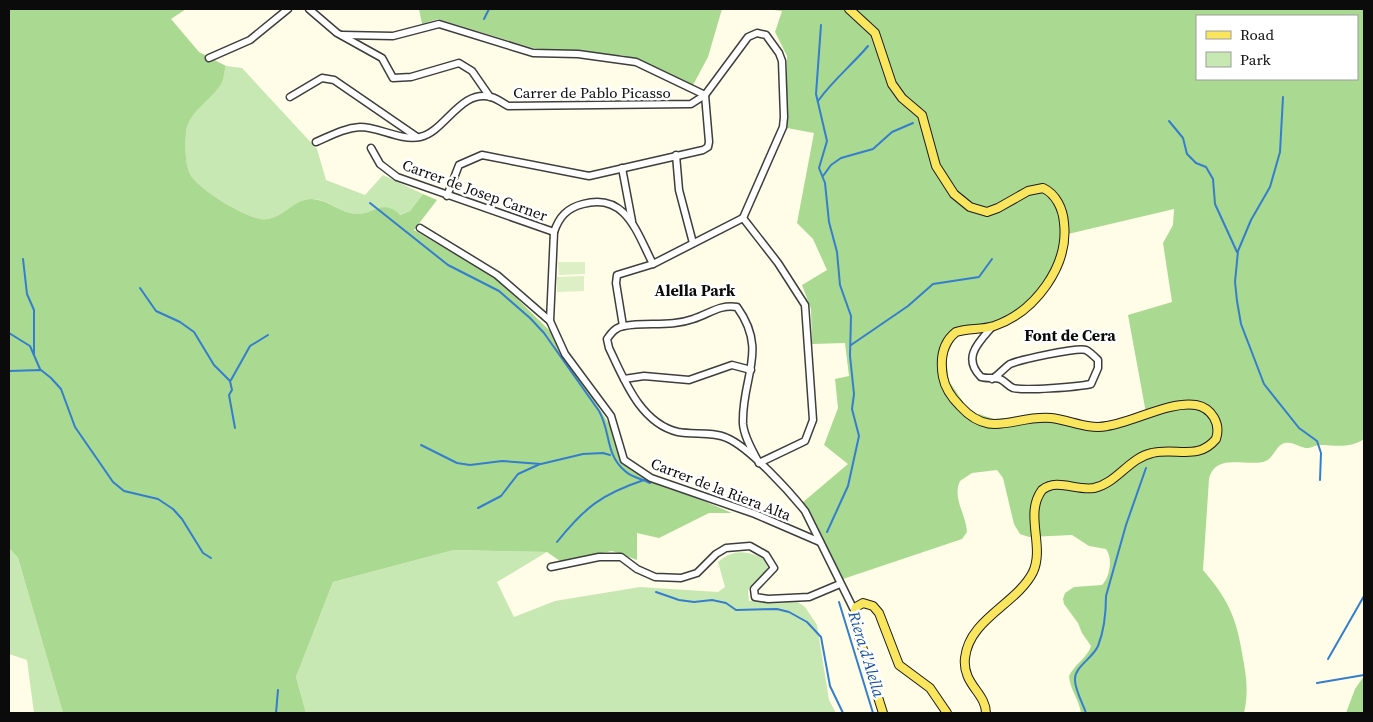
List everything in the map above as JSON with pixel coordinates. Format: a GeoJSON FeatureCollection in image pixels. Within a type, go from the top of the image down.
{"type":"FeatureCollection","features":[{"type":"Feature","properties":{"kind":"main road"},"geometry":{"type":"LineString","coordinates":[[849,9],[875,33],[892,84],[902,98],[922,116],[936,166],[954,194],[970,207],[982,212],[998,208],[1028,191],[1038,188],[1048,191],[1059,204],[1064,220],[1064,244],[1050,280],[1042,292],[1028,306],[992,327],[956,332],[942,352],[942,370],[948,390],[969,416],[978,422],[997,424],[1044,418],[1099,427],[1188,405],[1199,406],[1210,412],[1216,420],[1218,429],[1216,439],[1204,450],[1189,453],[1152,453],[1138,458],[1107,482],[1095,487],[1079,488],[1056,484],[1042,490],[1035,504],[1036,555],[1032,574],[1024,585],[975,633],[966,651],[965,670],[970,683],[984,704],[986,713]]}},
{"type":"Feature","properties":{"kind":"main road"},"geometry":{"type":"LineString","coordinates":[[883,713],[854,626],[856,607],[868,604],[877,610],[899,665],[930,688],[947,713]]}},
{"type":"Feature","properties":{"kind":"street"},"geometry":{"type":"LineString","coordinates":[[209,58],[250,40],[288,9]]}},
{"type":"Feature","properties":{"kind":"street"},"geometry":{"type":"LineString","coordinates":[[309,9],[331,29],[382,58],[393,78],[411,77],[459,63],[472,71],[490,97],[463,103],[431,133],[418,137],[362,127],[338,132],[316,142]]}},
{"type":"Feature","properties":{"kind":"street"},"geometry":{"type":"LineString","coordinates":[[342,35],[393,36],[439,24],[533,53],[578,54],[636,62],[705,96]]}},
{"type":"Feature","properties":{"kind":"street"},"geometry":{"type":"LineString","coordinates":[[447,196],[459,165],[482,155],[589,176],[708,147],[705,96],[748,37],[757,33],[766,35],[772,40],[782,61],[783,127],[743,218],[653,264],[617,275],[616,283],[624,326]]}},
{"type":"Feature","properties":{"kind":"street"},"geometry":{"type":"LineString","coordinates":[[290,98],[322,78],[334,80],[418,137]]}},
{"type":"Feature","properties":{"kind":"street","name":"Carrer de Pablo Picasso"},"geometry":{"type":"LineString","coordinates":[[490,97],[508,106],[554,106],[691,104],[705,96]]}},
{"type":"Feature","properties":{"kind":"street","name":"Carrer de Josep Carner"},"geometry":{"type":"LineString","coordinates":[[371,148],[380,164],[397,177],[554,232]]}},
{"type":"Feature","properties":{"kind":"street"},"geometry":{"type":"LineString","coordinates":[[676,156],[679,190],[693,243]]}},
{"type":"Feature","properties":{"kind":"street"},"geometry":{"type":"LineString","coordinates":[[622,168],[632,222],[653,264]]}},
{"type":"Feature","properties":{"kind":"street"},"geometry":{"type":"LineString","coordinates":[[554,232],[559,218],[575,206],[592,201],[613,203],[632,222]]}},
{"type":"Feature","properties":{"kind":"street"},"geometry":{"type":"LineString","coordinates":[[743,218],[778,263],[806,305],[814,420],[804,441],[759,463]]}},
{"type":"Feature","properties":{"kind":"street"},"geometry":{"type":"LineString","coordinates":[[420,228],[497,274],[550,321]]}},
{"type":"Feature","properties":{"kind":"street","name":"Carrer de la Riera Alta"},"geometry":{"type":"LineString","coordinates":[[554,232],[550,321],[565,354],[611,416],[624,460],[651,478],[755,514],[820,542]]}},
{"type":"Feature","properties":{"kind":"street"},"geometry":{"type":"LineString","coordinates":[[759,463],[743,424],[753,353],[752,334],[745,318],[737,307],[718,308],[693,320],[624,326],[613,331],[607,340],[634,397],[659,424],[677,432],[725,436],[734,441],[776,478],[805,511],[844,592],[856,607]]}},
{"type":"Feature","properties":{"kind":"street"},"geometry":{"type":"LineString","coordinates":[[992,327],[972,356],[972,363],[976,372],[981,377],[992,379],[999,379],[1012,388],[1090,384],[1098,368],[1098,360],[1085,350],[1070,350],[1011,364],[1002,374],[992,379]]}},
{"type":"Feature","properties":{"kind":"street"},"geometry":{"type":"LineString","coordinates":[[624,379],[644,376],[689,380],[732,365],[751,370]]}},
{"type":"Feature","properties":{"kind":"street"},"geometry":{"type":"LineString","coordinates":[[551,566],[599,557],[621,557],[637,569],[655,576],[681,578],[697,573],[716,554],[726,548],[750,546],[766,555],[774,568],[754,588],[755,598],[768,600],[810,597],[840,584]]}},
{"type":"Feature","properties":{"kind":"green space"},"geometry":{"type":"Polygon","coordinates":[[[9,9],[186,9],[171,19],[199,52],[226,66],[221,84],[195,112],[186,133],[188,170],[203,188],[237,210],[259,219],[273,218],[299,202],[311,199],[323,201],[345,212],[357,214],[384,207],[394,210],[400,215],[410,211],[423,194],[437,200],[414,230],[497,279],[551,332],[609,424],[631,470],[732,513],[709,513],[659,538],[637,533],[637,560],[612,551],[560,561],[547,552],[454,550],[333,582],[296,677],[306,713],[63,713],[18,558],[9,548],[9,9]]]}},
{"type":"Feature","properties":{"kind":"green space"},"geometry":{"type":"Polygon","coordinates":[[[419,9],[722,9],[708,57],[693,85],[623,55],[598,55],[579,50],[546,52],[438,19],[422,24],[419,9]]]}},
{"type":"Feature","properties":{"kind":"green space"},"geometry":{"type":"Polygon","coordinates":[[[766,9],[1364,9],[1364,439],[1348,445],[1319,445],[1308,448],[1285,443],[1267,461],[1224,463],[1212,471],[1209,479],[1203,570],[1221,593],[1236,624],[1246,676],[1247,695],[1244,713],[1081,713],[1069,676],[1087,654],[1091,646],[1078,623],[1064,604],[1063,599],[1065,593],[1074,587],[1102,585],[1105,582],[1110,567],[1108,553],[1106,549],[1089,546],[1072,535],[1029,537],[1020,534],[1014,524],[1003,478],[997,470],[972,473],[960,481],[958,500],[967,532],[962,539],[843,579],[802,503],[848,464],[824,445],[838,408],[835,379],[849,376],[845,343],[812,344],[811,309],[802,285],[827,270],[813,239],[797,223],[814,133],[787,128],[787,56],[775,32],[782,11],[766,9]],[[1174,209],[1068,234],[1041,297],[1024,315],[955,337],[946,358],[949,381],[969,411],[994,419],[1044,415],[1103,424],[1146,413],[1128,315],[1172,302],[1163,243],[1173,225],[1174,209]]]}},
{"type":"Feature","properties":{"kind":"green space"},"geometry":{"type":"Polygon","coordinates":[[[226,66],[242,68],[317,149],[326,180],[365,195],[383,175],[423,194],[410,211],[399,215],[388,208],[360,214],[348,213],[317,199],[311,199],[299,202],[279,215],[267,219],[259,219],[237,210],[213,196],[195,180],[188,170],[186,133],[194,113],[213,93],[222,80],[226,66]]]}},
{"type":"Feature","properties":{"kind":"green space"},"geometry":{"type":"Polygon","coordinates":[[[558,262],[585,262],[585,274],[559,275],[558,262]]]}},
{"type":"Feature","properties":{"kind":"green space"},"geometry":{"type":"Polygon","coordinates":[[[584,276],[584,291],[557,292],[557,277],[584,276]]]}},
{"type":"Feature","properties":{"kind":"green space"},"geometry":{"type":"Polygon","coordinates":[[[9,548],[18,558],[63,713],[34,713],[27,660],[9,654],[9,548]]]}},
{"type":"Feature","properties":{"kind":"green space"},"geometry":{"type":"Polygon","coordinates":[[[454,550],[547,552],[497,582],[514,617],[555,601],[640,587],[718,592],[725,587],[718,562],[729,555],[740,552],[758,556],[764,559],[768,568],[748,590],[749,601],[795,600],[805,607],[817,625],[829,700],[836,713],[306,713],[296,677],[333,582],[454,550]]]}},
{"type":"Feature","properties":{"kind":"green space"},"geometry":{"type":"Polygon","coordinates":[[[1364,676],[1364,713],[1346,713],[1355,689],[1364,676]]]}},
{"type":"Feature","properties":{"kind":"waterway"},"geometry":{"type":"LineString","coordinates":[[484,19],[489,9]]}},
{"type":"Feature","properties":{"kind":"waterway"},"geometry":{"type":"LineString","coordinates":[[821,25],[816,94],[827,141],[819,168],[825,183],[829,222],[837,252],[840,285],[851,316],[850,356],[854,394],[852,409],[859,436],[848,486],[827,532]]}},
{"type":"Feature","properties":{"kind":"waterway"},"geometry":{"type":"LineString","coordinates":[[818,101],[868,46]]}},
{"type":"Feature","properties":{"kind":"waterway"},"geometry":{"type":"LineString","coordinates":[[1283,97],[1280,152],[1270,187],[1251,220],[1238,251],[1235,282],[1241,324],[1264,384],[1299,428],[1317,441],[1321,453],[1320,480]]}},
{"type":"Feature","properties":{"kind":"waterway"},"geometry":{"type":"LineString","coordinates":[[1169,121],[1183,138],[1187,154],[1196,163],[1206,167],[1213,179],[1215,204],[1237,252]]}},
{"type":"Feature","properties":{"kind":"waterway"},"geometry":{"type":"LineString","coordinates":[[823,176],[831,165],[841,158],[873,149],[892,132],[913,123]]}},
{"type":"Feature","properties":{"kind":"waterway"},"geometry":{"type":"LineString","coordinates":[[370,203],[448,265],[499,291],[530,318],[544,333],[599,411],[611,450],[619,464],[630,475],[650,483]]}},
{"type":"Feature","properties":{"kind":"waterway"},"geometry":{"type":"LineString","coordinates":[[23,259],[27,294],[34,310],[34,354]]}},
{"type":"Feature","properties":{"kind":"waterway"},"geometry":{"type":"LineString","coordinates":[[851,345],[908,306],[933,284],[979,277],[992,259]]}},
{"type":"Feature","properties":{"kind":"waterway"},"geometry":{"type":"LineString","coordinates":[[140,288],[156,311],[180,322],[194,332],[214,365],[230,381],[232,390],[229,395],[235,428]]}},
{"type":"Feature","properties":{"kind":"waterway"},"geometry":{"type":"LineString","coordinates":[[9,333],[30,346],[40,369]]}},
{"type":"Feature","properties":{"kind":"waterway"},"geometry":{"type":"LineString","coordinates":[[231,380],[250,346],[268,335]]}},
{"type":"Feature","properties":{"kind":"waterway"},"geometry":{"type":"LineString","coordinates":[[9,371],[41,370],[51,378],[61,389],[75,427],[113,482],[124,491],[158,499],[173,509],[182,519],[203,553],[211,558]]}},
{"type":"Feature","properties":{"kind":"waterway"},"geometry":{"type":"LineString","coordinates":[[421,445],[457,463],[470,465],[502,461],[541,464],[583,454],[603,453],[610,455]]}},
{"type":"Feature","properties":{"kind":"waterway"},"geometry":{"type":"LineString","coordinates":[[478,508],[501,496],[518,474],[540,464]]}},
{"type":"Feature","properties":{"kind":"waterway"},"geometry":{"type":"LineString","coordinates":[[1086,713],[1076,688],[1075,675],[1098,646],[1104,621],[1106,596],[1126,525],[1146,468]]}},
{"type":"Feature","properties":{"kind":"waterway"},"geometry":{"type":"LineString","coordinates":[[557,542],[576,520],[595,503],[629,485],[644,480]]}},
{"type":"Feature","properties":{"kind":"waterway"},"geometry":{"type":"LineString","coordinates":[[656,592],[679,600],[694,602],[712,600],[726,603],[736,610],[777,609],[789,612],[807,622],[821,637],[830,686],[843,713]]}},
{"type":"Feature","properties":{"kind":"waterway"},"geometry":{"type":"LineString","coordinates":[[1328,659],[1364,596]]}},
{"type":"Feature","properties":{"kind":"waterway","name":"Riera d'Alella"},"geometry":{"type":"LineString","coordinates":[[839,602],[873,713]]}},
{"type":"Feature","properties":{"kind":"waterway"},"geometry":{"type":"LineString","coordinates":[[1317,683],[1364,675]]}},
{"type":"Feature","properties":{"kind":"waterway"},"geometry":{"type":"LineString","coordinates":[[276,713],[278,690]]}},
{"type":"Feature","properties":{"kind":"district","name":"Alella Park"},"geometry":{"type":"Point","coordinates":[695,290]}},
{"type":"Feature","properties":{"kind":"district","name":"Font de Cera"},"geometry":{"type":"Point","coordinates":[1070,335]}}]}
